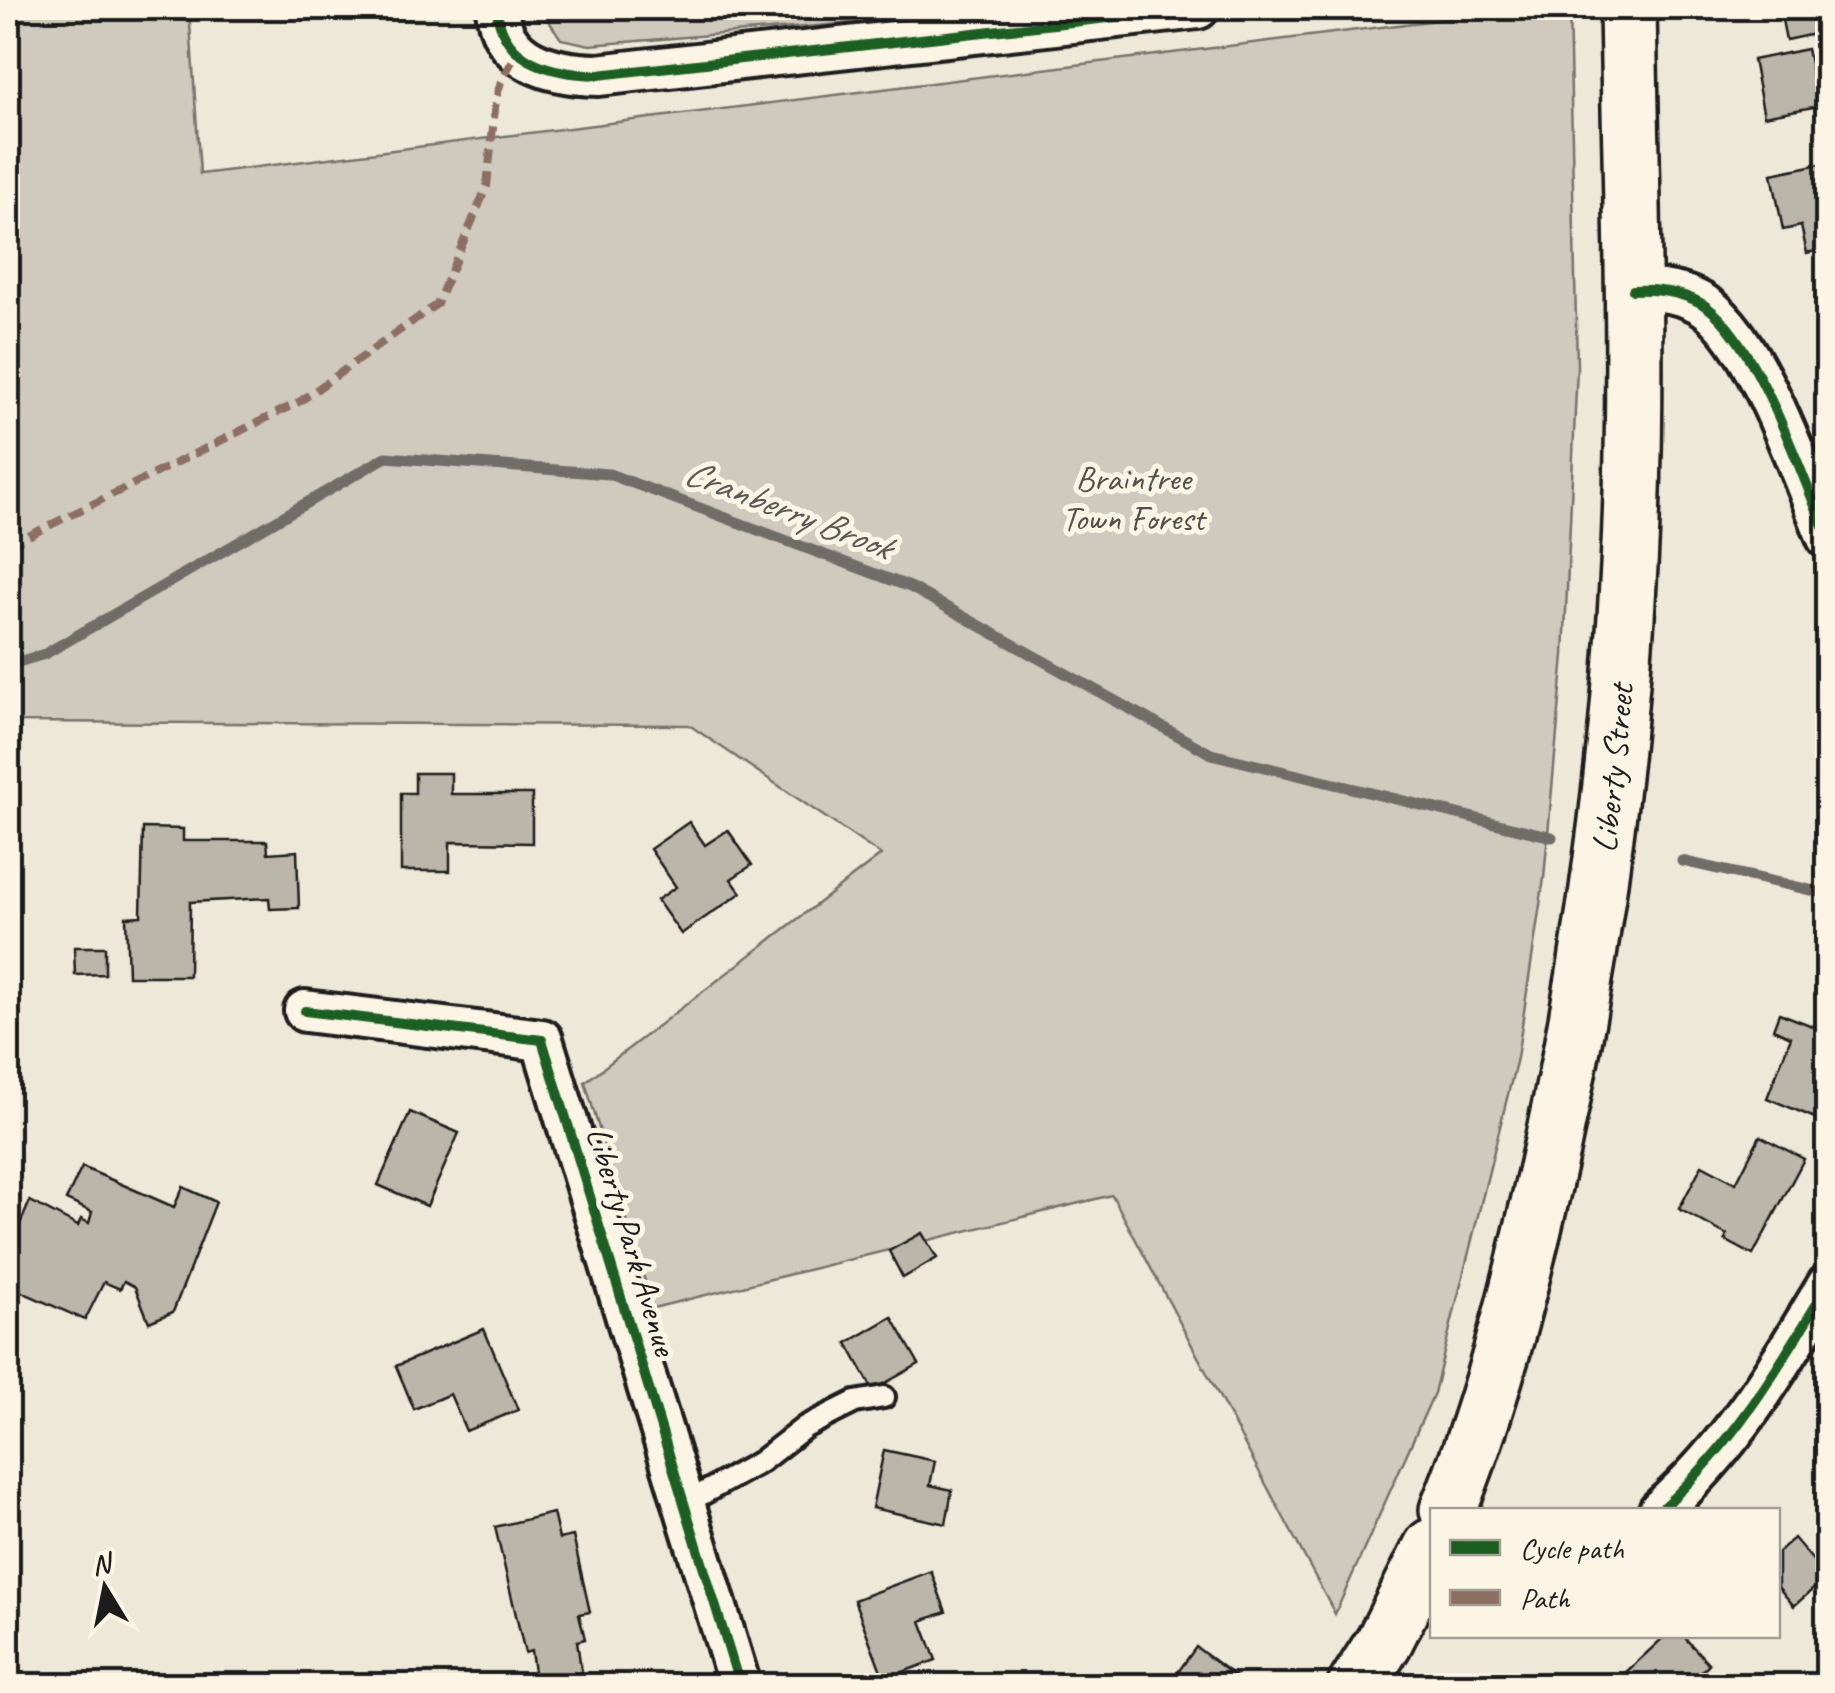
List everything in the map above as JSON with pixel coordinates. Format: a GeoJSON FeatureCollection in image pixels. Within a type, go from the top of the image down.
{"type":"FeatureCollection","features":[{"type":"Feature","properties":{"kind":"main road","name":"Liberty Street"},"geometry":{"type":"LineString","coordinates":[[1449,1508],[1488,1400],[1560,1112],[1613,771],[1625,632],[1633,456],[1628,8]]}},
{"type":"Feature","properties":{"kind":"main road"},"geometry":{"type":"LineString","coordinates":[[1356,1686],[1429,1566]]}},
{"type":"Feature","properties":{"kind":"street"},"geometry":{"type":"LineString","coordinates":[[497,8],[501,30],[518,52],[553,71],[572,74],[629,73],[1198,8]]}},
{"type":"Feature","properties":{"kind":"street"},"geometry":{"type":"LineString","coordinates":[[1633,290],[1688,297],[1706,307],[1738,340],[1763,386],[1828,538]]}},
{"type":"Feature","properties":{"kind":"street","name":"Liberty Park Avenue"},"geometry":{"type":"LineString","coordinates":[[304,1011],[542,1040],[740,1686]]}},
{"type":"Feature","properties":{"kind":"street"},"geometry":{"type":"LineString","coordinates":[[1662,1508],[1692,1483],[1741,1425],[1828,1285]]}},
{"type":"Feature","properties":{"kind":"lane"},"geometry":{"type":"LineString","coordinates":[[684,1504],[760,1462],[804,1427],[855,1402],[884,1397]]}},
{"type":"Feature","properties":{"kind":"green space","name":"Braintree Town Forest"},"geometry":{"type":"Polygon","coordinates":[[[8,8],[189,8],[200,174],[1534,8],[1569,8],[1577,367],[1564,655],[1544,878],[1517,1058],[1434,1393],[1335,1614],[1112,1195],[653,1308],[585,1082],[881,855],[689,725],[8,722],[8,8]]]}},
{"type":"Feature","properties":{"kind":"green space"},"geometry":{"type":"Polygon","coordinates":[[[553,8],[964,8],[854,23],[590,45],[561,39],[544,14],[553,8]]]}},
{"type":"Feature","properties":{"kind":"building"},"geometry":{"type":"Polygon","coordinates":[[[1828,8],[1828,31],[1786,40],[1781,15],[1828,8]]]}},
{"type":"Feature","properties":{"kind":"building"},"geometry":{"type":"Polygon","coordinates":[[[1807,49],[1819,106],[1764,116],[1753,60],[1807,49]]]}},
{"type":"Feature","properties":{"kind":"building"},"geometry":{"type":"Polygon","coordinates":[[[1825,163],[1828,222],[1822,223],[1827,248],[1807,253],[1801,226],[1783,230],[1772,174],[1825,163]]]}},
{"type":"Feature","properties":{"kind":"building"},"geometry":{"type":"Polygon","coordinates":[[[415,773],[451,773],[451,794],[532,794],[532,843],[450,842],[450,871],[401,871],[401,793],[415,793],[415,773]]]}},
{"type":"Feature","properties":{"kind":"building"},"geometry":{"type":"Polygon","coordinates":[[[689,822],[705,845],[728,830],[752,865],[731,879],[741,893],[681,934],[657,900],[676,887],[650,849],[689,822]]]}},
{"type":"Feature","properties":{"kind":"building"},"geometry":{"type":"Polygon","coordinates":[[[143,828],[183,829],[183,841],[267,841],[268,853],[297,851],[299,908],[270,909],[269,898],[190,902],[189,976],[128,976],[126,917],[141,916],[143,828]]]}},
{"type":"Feature","properties":{"kind":"building"},"geometry":{"type":"Polygon","coordinates":[[[74,947],[105,947],[105,974],[75,975],[74,947]]]}},
{"type":"Feature","properties":{"kind":"building"},"geometry":{"type":"Polygon","coordinates":[[[1779,1013],[1828,1032],[1819,1059],[1828,1062],[1828,1087],[1815,1118],[1767,1098],[1791,1037],[1773,1029],[1779,1013]]]}},
{"type":"Feature","properties":{"kind":"building"},"geometry":{"type":"Polygon","coordinates":[[[410,1112],[459,1133],[427,1206],[378,1185],[410,1112]]]}},
{"type":"Feature","properties":{"kind":"building"},"geometry":{"type":"Polygon","coordinates":[[[1760,1136],[1804,1159],[1753,1255],[1725,1240],[1727,1235],[1679,1209],[1702,1165],[1736,1183],[1760,1136]]]}},
{"type":"Feature","properties":{"kind":"building"},"geometry":{"type":"Polygon","coordinates":[[[82,1167],[174,1207],[183,1187],[216,1202],[173,1312],[149,1322],[135,1287],[124,1281],[120,1289],[104,1282],[85,1320],[8,1286],[8,1252],[30,1201],[78,1226],[81,1219],[89,1223],[92,1212],[66,1200],[82,1167]]]}},
{"type":"Feature","properties":{"kind":"building"},"geometry":{"type":"Polygon","coordinates":[[[922,1233],[937,1258],[903,1278],[889,1251],[922,1233]]]}},
{"type":"Feature","properties":{"kind":"building"},"geometry":{"type":"Polygon","coordinates":[[[892,1317],[919,1364],[873,1390],[847,1343],[892,1317]]]}},
{"type":"Feature","properties":{"kind":"building"},"geometry":{"type":"Polygon","coordinates":[[[484,1329],[518,1410],[466,1431],[450,1394],[414,1409],[396,1366],[484,1329]]]}},
{"type":"Feature","properties":{"kind":"building"},"geometry":{"type":"Polygon","coordinates":[[[884,1450],[935,1461],[930,1485],[952,1490],[946,1524],[872,1508],[884,1450]]]}},
{"type":"Feature","properties":{"kind":"building"},"geometry":{"type":"Polygon","coordinates":[[[553,1513],[559,1539],[573,1536],[590,1612],[579,1614],[585,1639],[577,1641],[582,1676],[536,1686],[531,1651],[525,1653],[495,1527],[553,1513]]]}},
{"type":"Feature","properties":{"kind":"building"},"geometry":{"type":"Polygon","coordinates":[[[1794,1538],[1827,1577],[1794,1606],[1780,1589],[1780,1550],[1794,1538]]]}},
{"type":"Feature","properties":{"kind":"building"},"geometry":{"type":"Polygon","coordinates":[[[931,1571],[946,1612],[921,1621],[936,1660],[884,1679],[854,1600],[931,1571]]]}},
{"type":"Feature","properties":{"kind":"building"},"geometry":{"type":"Polygon","coordinates":[[[1663,1638],[1685,1638],[1709,1664],[1686,1686],[1611,1686],[1663,1638]]]}},
{"type":"Feature","properties":{"kind":"building"},"geometry":{"type":"Polygon","coordinates":[[[1196,1647],[1248,1686],[1168,1686],[1196,1647]]]}},
{"type":"Feature","properties":{"kind":"waterway","name":"Cranberry Brook"},"geometry":{"type":"LineString","coordinates":[[8,665],[45,654],[386,457],[609,474],[910,587],[1211,754],[1552,837]]}},
{"type":"Feature","properties":{"kind":"waterway","name":"Cranberry Brook"},"geometry":{"type":"LineString","coordinates":[[1682,861],[1828,894]]}},
{"type":"Feature","properties":{"kind":"marked path"},"geometry":{"type":"LineString","coordinates":[[8,546],[299,402],[437,304],[487,186],[496,99],[517,52]]}},
{"type":"Feature","properties":{"kind":"cycle path"},"geometry":{"type":"LineString","coordinates":[[497,8],[508,41],[519,53],[547,68],[598,75],[1198,8]]}},
{"type":"Feature","properties":{"kind":"cycle path"},"geometry":{"type":"LineString","coordinates":[[1633,290],[1662,291],[1690,298],[1726,325],[1777,414],[1828,538]]}},
{"type":"Feature","properties":{"kind":"cycle path"},"geometry":{"type":"LineString","coordinates":[[305,1011],[542,1040],[740,1686]]}},
{"type":"Feature","properties":{"kind":"cycle path"},"geometry":{"type":"LineString","coordinates":[[1662,1508],[1732,1433],[1828,1285]]}}]}
